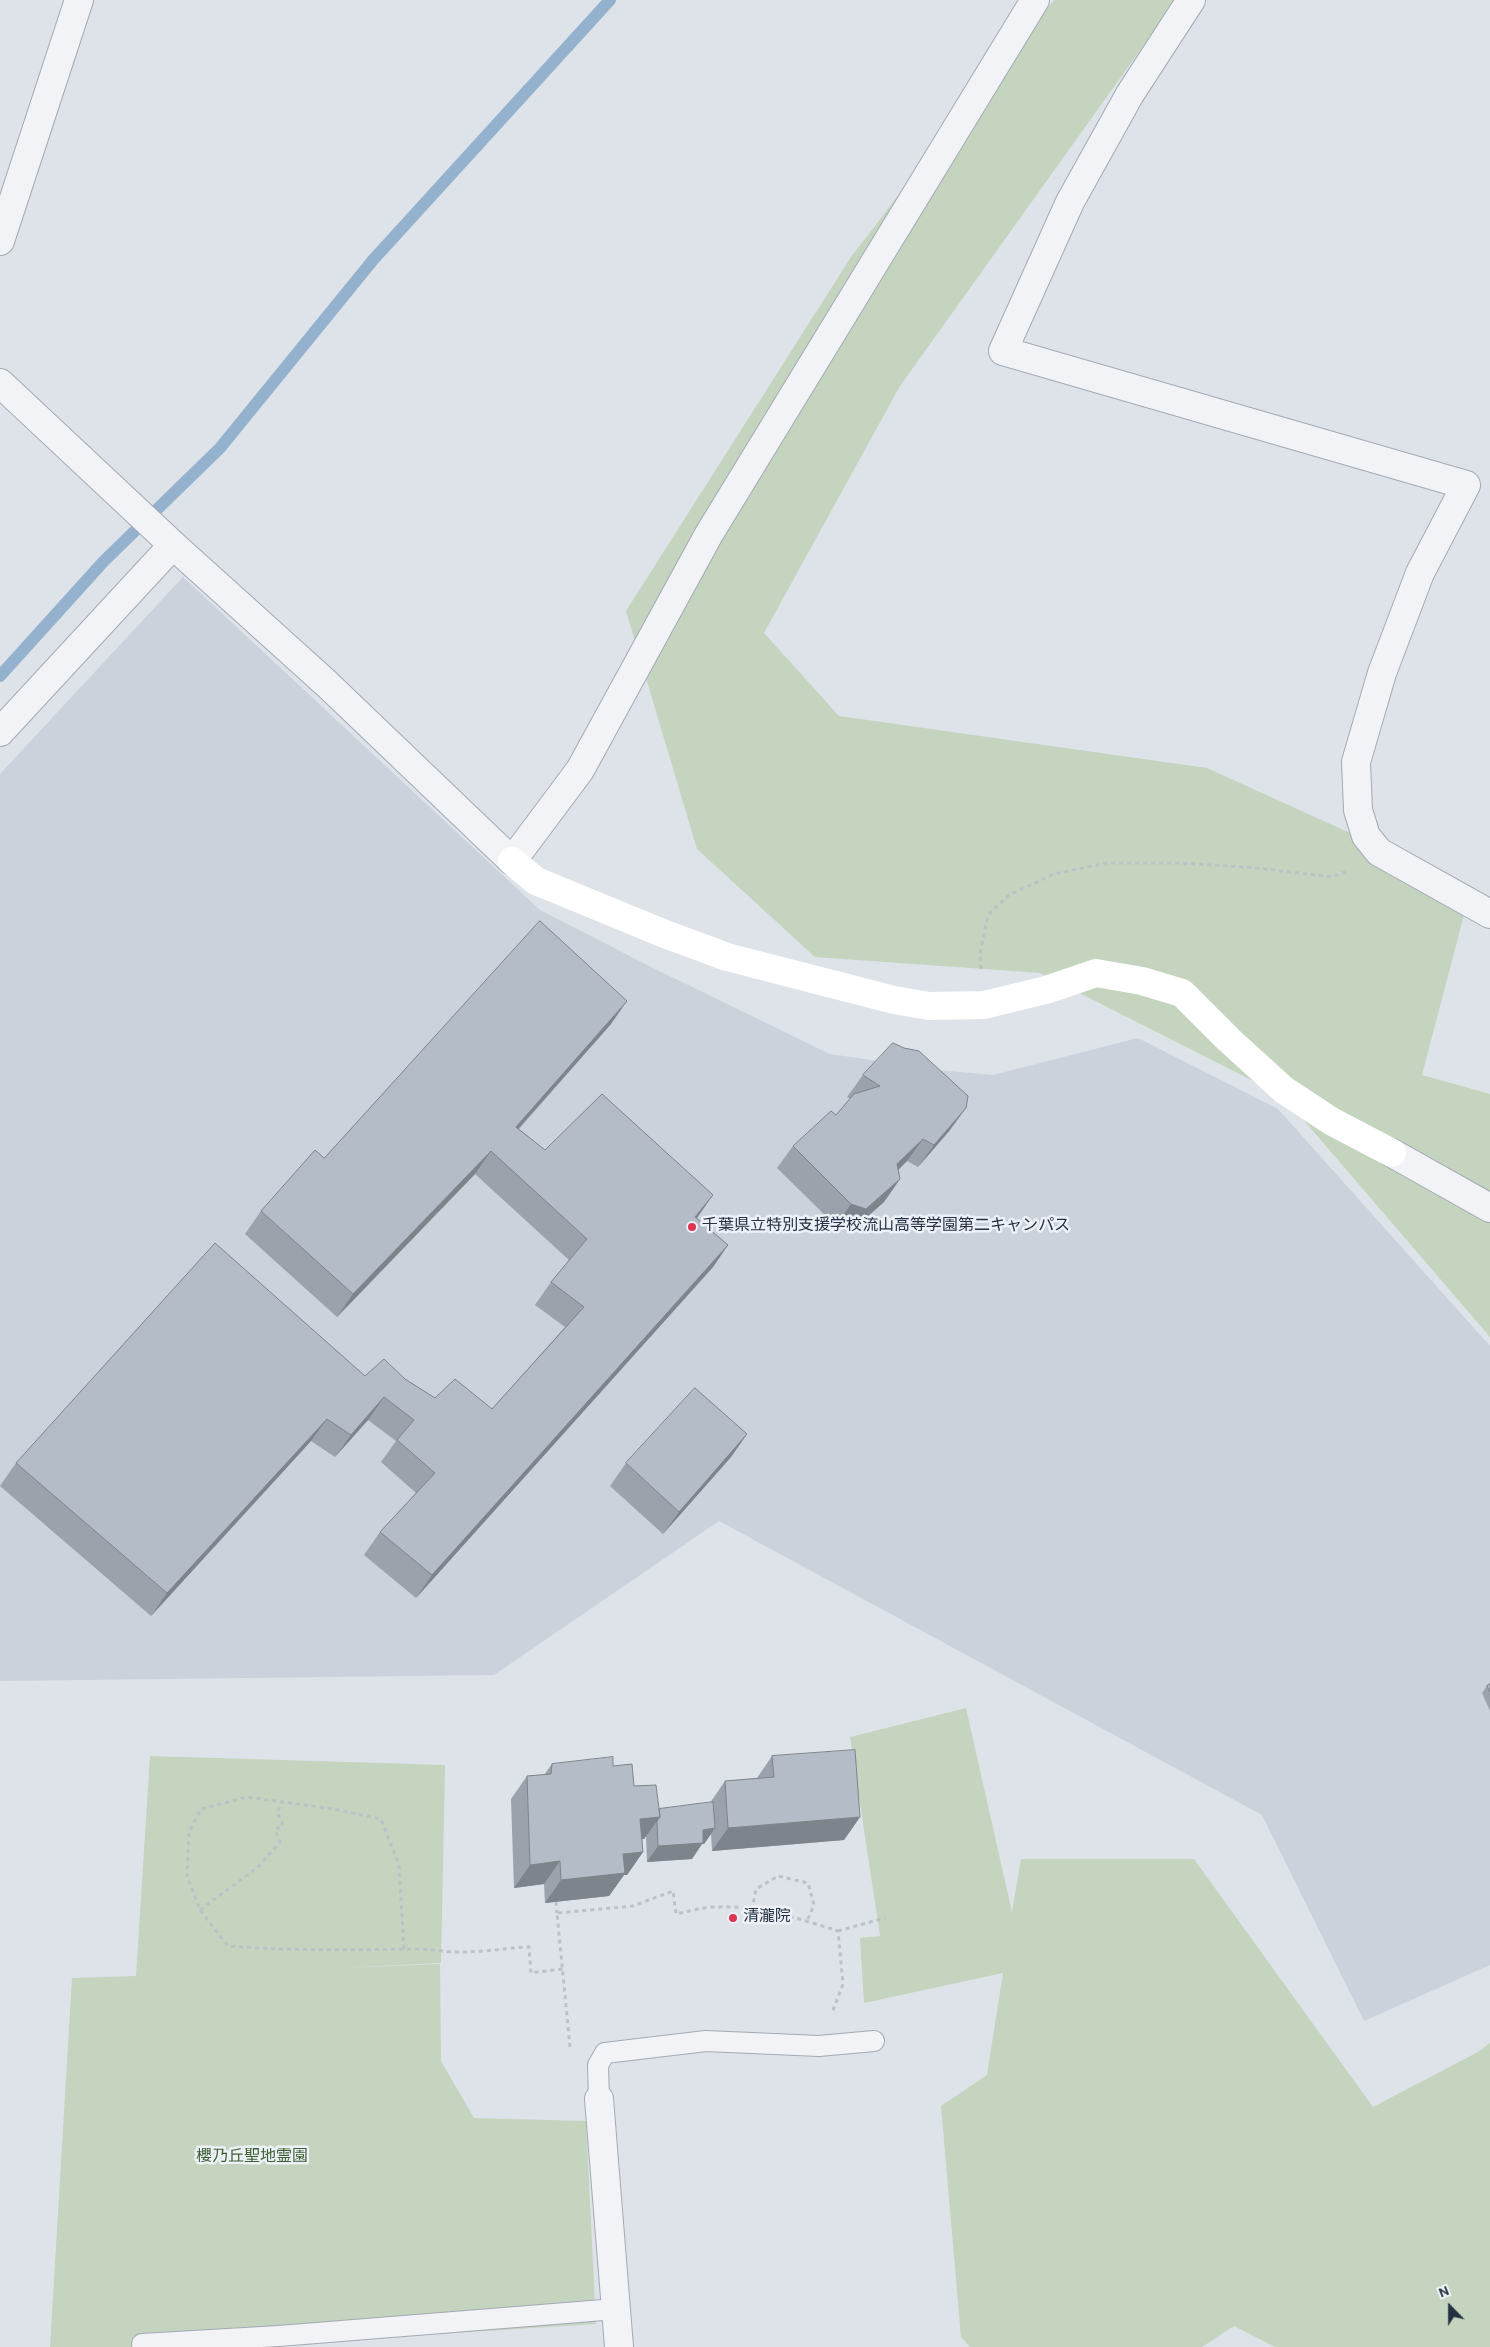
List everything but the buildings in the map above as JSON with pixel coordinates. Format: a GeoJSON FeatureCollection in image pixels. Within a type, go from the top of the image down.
{"type":"FeatureCollection","features":[{"type":"Feature","properties":{"kind":"street"},"geometry":{"type":"LineString","coordinates":[[0,242],[79,0]]}},
{"type":"Feature","properties":{"kind":"street"},"geometry":{"type":"LineString","coordinates":[[512,861],[580,770],[708,534],[1035,0]]}},
{"type":"Feature","properties":{"kind":"street"},"geometry":{"type":"LineString","coordinates":[[1191,0],[1130,94],[1070,202],[1003,351],[1466,485],[1420,573],[1382,673],[1356,762],[1358,810],[1366,836],[1379,852],[1490,914]]}},
{"type":"Feature","properties":{"kind":"street"},"geometry":{"type":"LineString","coordinates":[[0,383],[327,684],[512,861],[536,881],[665,934],[727,957],[894,1000],[929,1006],[984,1005],[1046,990],[1096,973],[1142,981],[1182,992],[1228,1039],[1284,1090],[1331,1121],[1490,1208]]}},
{"type":"Feature","properties":{"kind":"street"},"geometry":{"type":"LineString","coordinates":[[0,732],[167,538]]}},
{"type":"Feature","properties":{"kind":"street"},"geometry":{"type":"LineString","coordinates":[[599,2099],[619,2347]]}},
{"type":"Feature","properties":{"kind":"lane"},"geometry":{"type":"LineString","coordinates":[[599,2099],[598,2065],[605,2052],[706,2041],[820,2046],[874,2041]]}},
{"type":"Feature","properties":{"kind":"lane"},"geometry":{"type":"LineString","coordinates":[[142,2344],[279,2336],[616,2309]]}},
{"type":"Feature","properties":{"kind":"path"},"geometry":{"type":"LineString","coordinates":[[984,1005],[980,954],[988,916],[1009,894],[1054,874],[1106,864],[1180,863],[1258,868],[1332,877],[1354,868],[1379,852]]}},
{"type":"Feature","properties":{"kind":"path"},"geometry":{"type":"LineString","coordinates":[[404,1949],[399,1865],[381,1819],[283,1801],[247,1798],[201,1810],[189,1832],[187,1876],[200,1910],[228,1946],[286,1951],[432,1949],[453,1952],[529,1947],[531,1973],[563,1969]]}},
{"type":"Feature","properties":{"kind":"path"},"geometry":{"type":"LineString","coordinates":[[200,1910],[258,1867],[280,1842],[275,1830],[283,1825],[277,1812],[283,1801]]}},
{"type":"Feature","properties":{"kind":"path"},"geometry":{"type":"LineString","coordinates":[[752,1910],[756,1889],[778,1876],[808,1883],[814,1905],[807,1921]]}},
{"type":"Feature","properties":{"kind":"path"},"geometry":{"type":"LineString","coordinates":[[557,1913],[633,1906],[673,1891],[676,1914],[718,1906],[752,1910],[807,1921],[838,1931],[885,1918]]}},
{"type":"Feature","properties":{"kind":"path"},"geometry":{"type":"LineString","coordinates":[[556,1902],[572,2064],[598,2065]]}},
{"type":"Feature","properties":{"kind":"path"},"geometry":{"type":"LineString","coordinates":[[820,2046],[843,1984],[838,1931]]}},
{"type":"Feature","properties":{"kind":"shaded area","name":"千葉県立特別支援学校流山高等学園第二キャンパス"},"geometry":{"type":"Polygon","coordinates":[[[183,577],[540,910],[653,968],[830,1054],[939,1070],[993,1075],[1138,1038],[1278,1109],[1490,1346],[1490,1965],[1364,2021],[1262,1815],[719,1521],[494,1675],[0,1681],[0,774],[183,577]]]}},
{"type":"Feature","properties":{"kind":"green space"},"geometry":{"type":"Polygon","coordinates":[[[1055,0],[1176,0],[900,386],[764,633],[839,716],[1207,768],[1471,888],[1422,1075],[1490,1094],[1490,1337],[1283,1096],[1040,973],[815,957],[697,849],[626,611],[851,257],[1031,23],[1055,0]]]}},
{"type":"Feature","properties":{"kind":"green space"},"geometry":{"type":"Polygon","coordinates":[[[966,1708],[1012,1912],[1021,1859],[1194,1859],[1373,2107],[1478,2052],[1490,2043],[1490,2347],[1275,2347],[1234,2326],[1202,2347],[970,2347],[961,2337],[941,2106],[987,2075],[1003,1973],[864,2003],[860,1938],[880,1936],[850,1737],[966,1708]]]}},
{"type":"Feature","properties":{"kind":"green space","name":"櫻乃丘聖地霊園"},"geometry":{"type":"Polygon","coordinates":[[[150,1756],[445,1765],[441,1963],[340,1968],[440,1964],[441,2061],[474,2118],[586,2121],[596,2324],[229,2347],[50,2347],[72,1978],[136,1976],[150,1756]]]}},
{"type":"Feature","properties":{"kind":"waterway"},"geometry":{"type":"LineString","coordinates":[[0,676],[104,561],[220,448],[373,260],[610,0]]}},
{"type":"Feature","properties":{"kind":"place","name":"千葉県立特別支援学校流山高等学園第二キャンパス"},"geometry":{"type":"Point","coordinates":[692,1227]}},
{"type":"Feature","properties":{"kind":"place","name":"清瀧院"},"geometry":{"type":"Point","coordinates":[733,1918]}}]}
